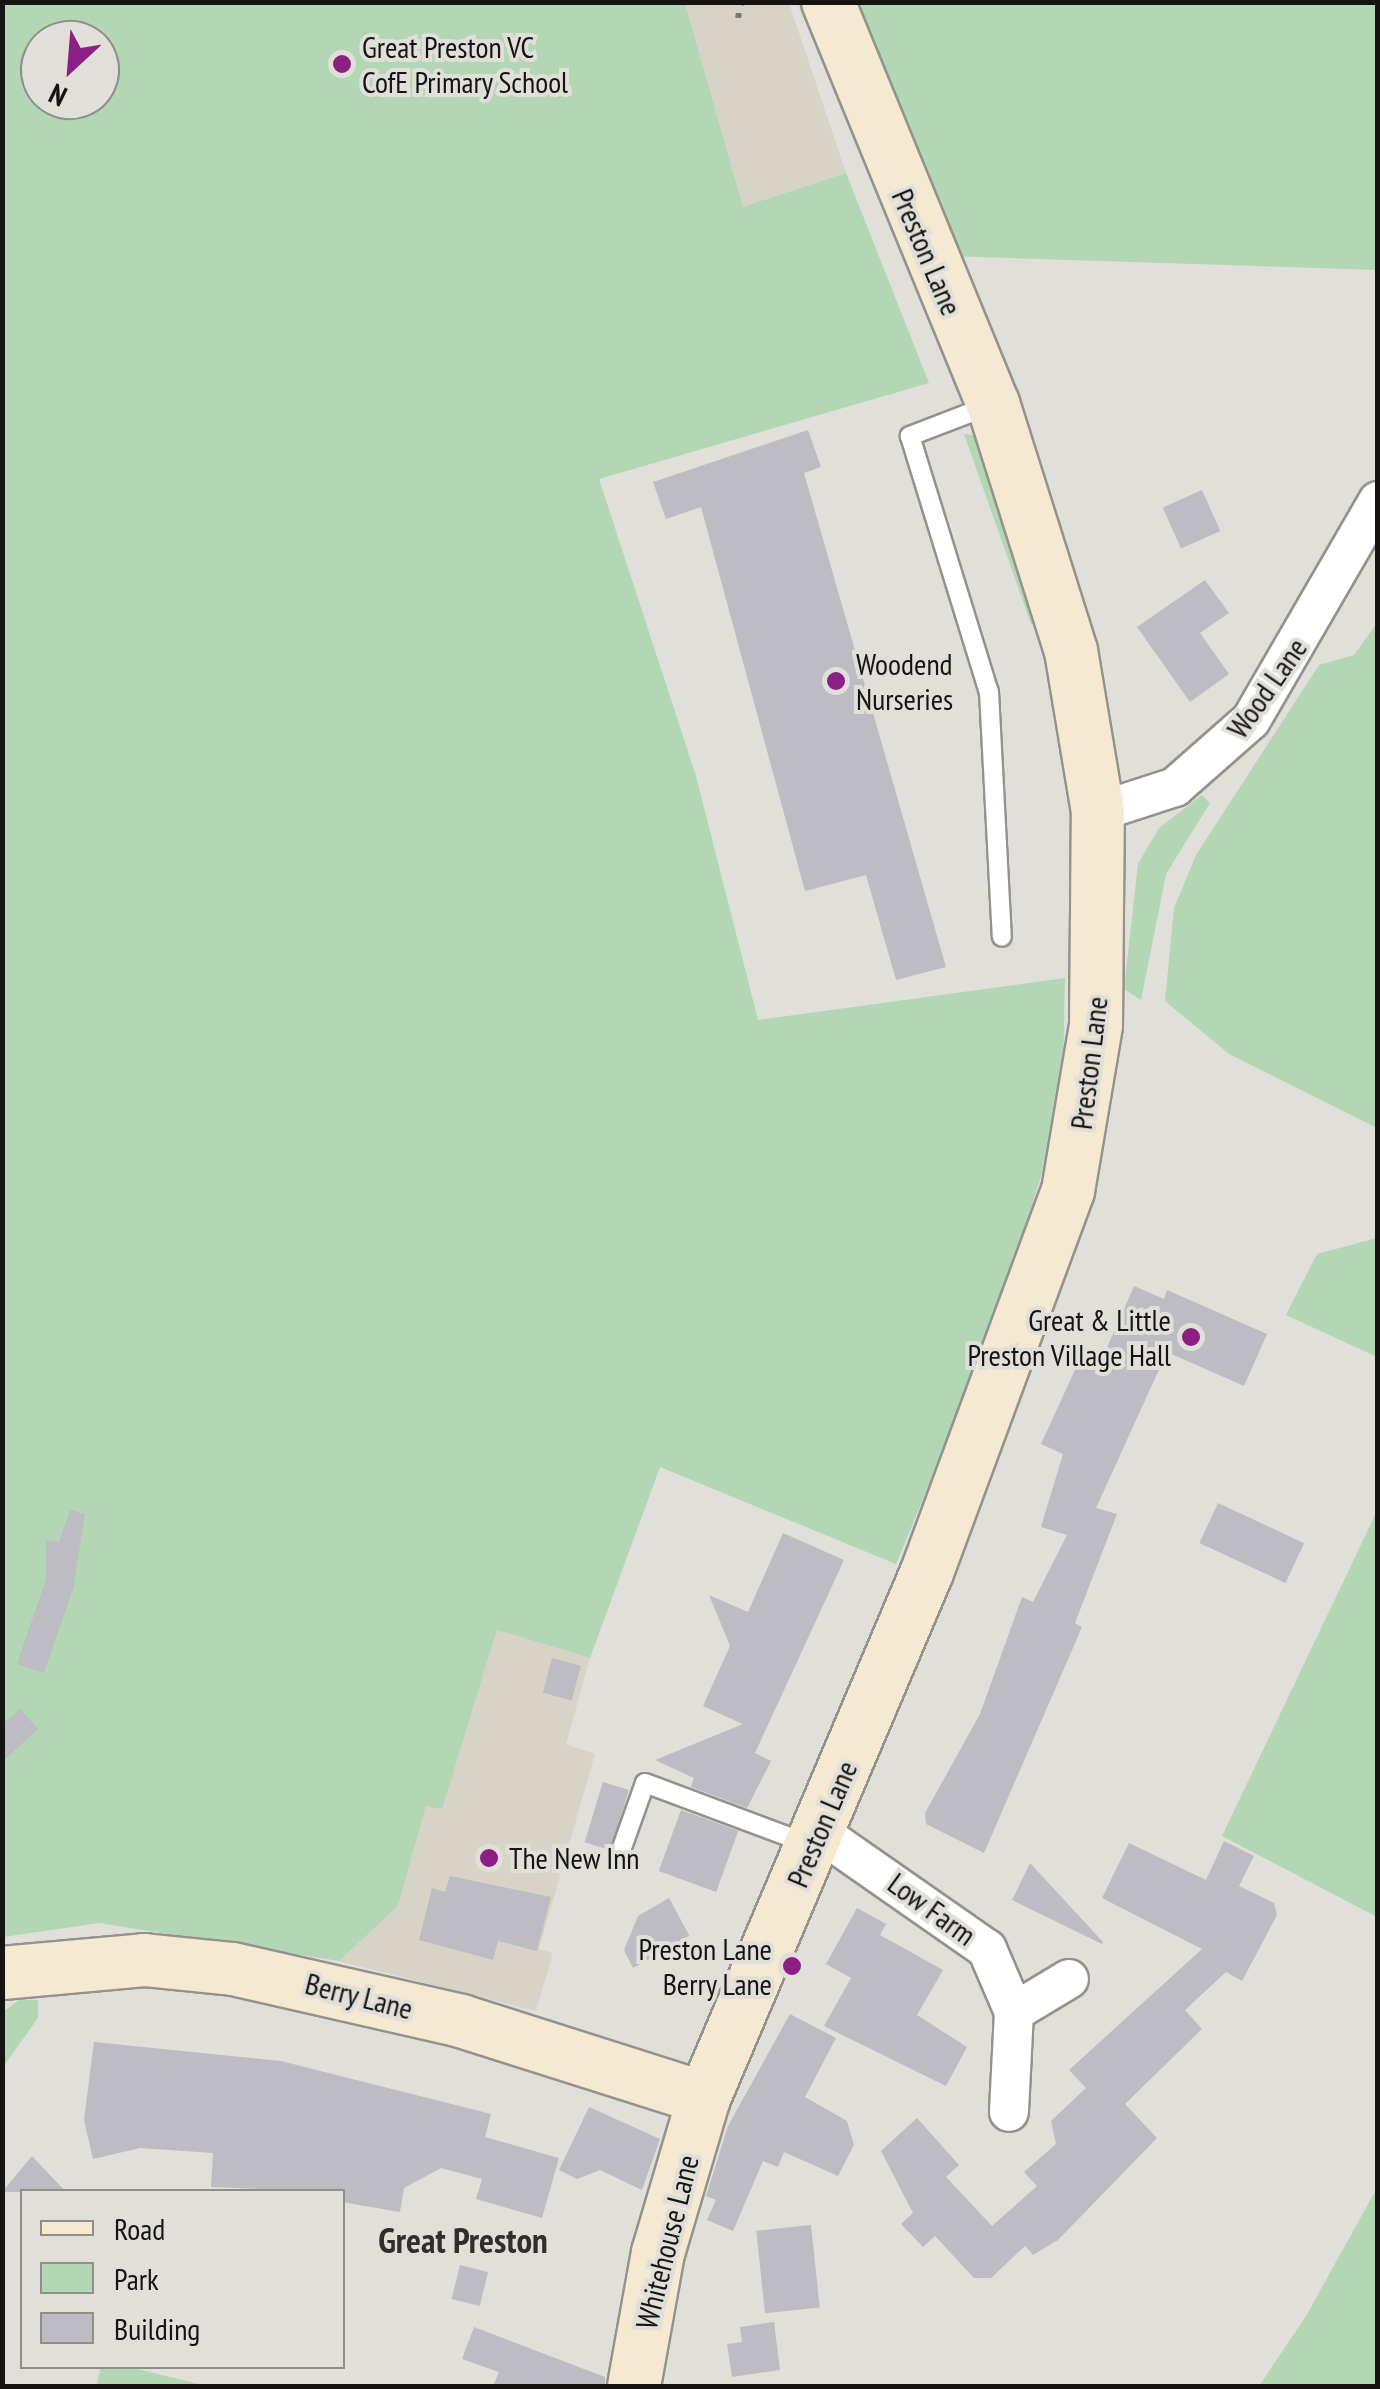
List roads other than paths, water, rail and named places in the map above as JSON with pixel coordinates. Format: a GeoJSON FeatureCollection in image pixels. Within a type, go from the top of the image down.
{"type":"FeatureCollection","features":[{"type":"Feature","properties":{"kind":"street","name":"Preston Lane"},"geometry":{"type":"LineString","coordinates":[[704,2098],[816,1839],[1000,1386],[1068,1191],[1097,1008],[1098,812],[1071,651],[993,404],[828,2]]}},
{"type":"Feature","properties":{"kind":"street","name":"Wood Lane"},"geometry":{"type":"LineString","coordinates":[[1098,812],[1175,787],[1250,720],[1378,501]]}},
{"type":"Feature","properties":{"kind":"street","name":"Low Farm"},"geometry":{"type":"LineString","coordinates":[[816,1839],[988,1949],[1014,2012],[1009,2112]]}},
{"type":"Feature","properties":{"kind":"street","name":"Berry Lane"},"geometry":{"type":"LineString","coordinates":[[2,1972],[144,1960],[233,1969],[461,2022],[704,2098]]}},
{"type":"Feature","properties":{"kind":"street"},"geometry":{"type":"LineString","coordinates":[[1014,2012],[1070,1979]]}},
{"type":"Feature","properties":{"kind":"street","name":"Whitehouse Lane"},"geometry":{"type":"LineString","coordinates":[[634,2386],[658,2253],[704,2098]]}},
{"type":"Feature","properties":{"kind":"lane"},"geometry":{"type":"LineString","coordinates":[[993,404],[910,436],[988,692],[1002,937]]}},
{"type":"Feature","properties":{"kind":"lane"},"geometry":{"type":"LineString","coordinates":[[619,1856],[646,1783],[816,1839]]}},
{"type":"Feature","properties":{"kind":"place","name":"Great Preston VC CofE Primary School"},"geometry":{"type":"Point","coordinates":[342,64]}},
{"type":"Feature","properties":{"kind":"place","name":"Woodend Nurseries"},"geometry":{"type":"Point","coordinates":[836,681]}},
{"type":"Feature","properties":{"kind":"place","name":"Great & Little Preston Village Hall"},"geometry":{"type":"Point","coordinates":[1191,1337]}},
{"type":"Feature","properties":{"kind":"place","name":"The New Inn"},"geometry":{"type":"Point","coordinates":[489,1858]}},
{"type":"Feature","properties":{"kind":"place","name":"Preston Lane Berry Lane"},"geometry":{"type":"Point","coordinates":[792,1966]}},
{"type":"Feature","properties":{"kind":"district","name":"Great Preston"},"geometry":{"type":"Point","coordinates":[463,2240]}}]}
